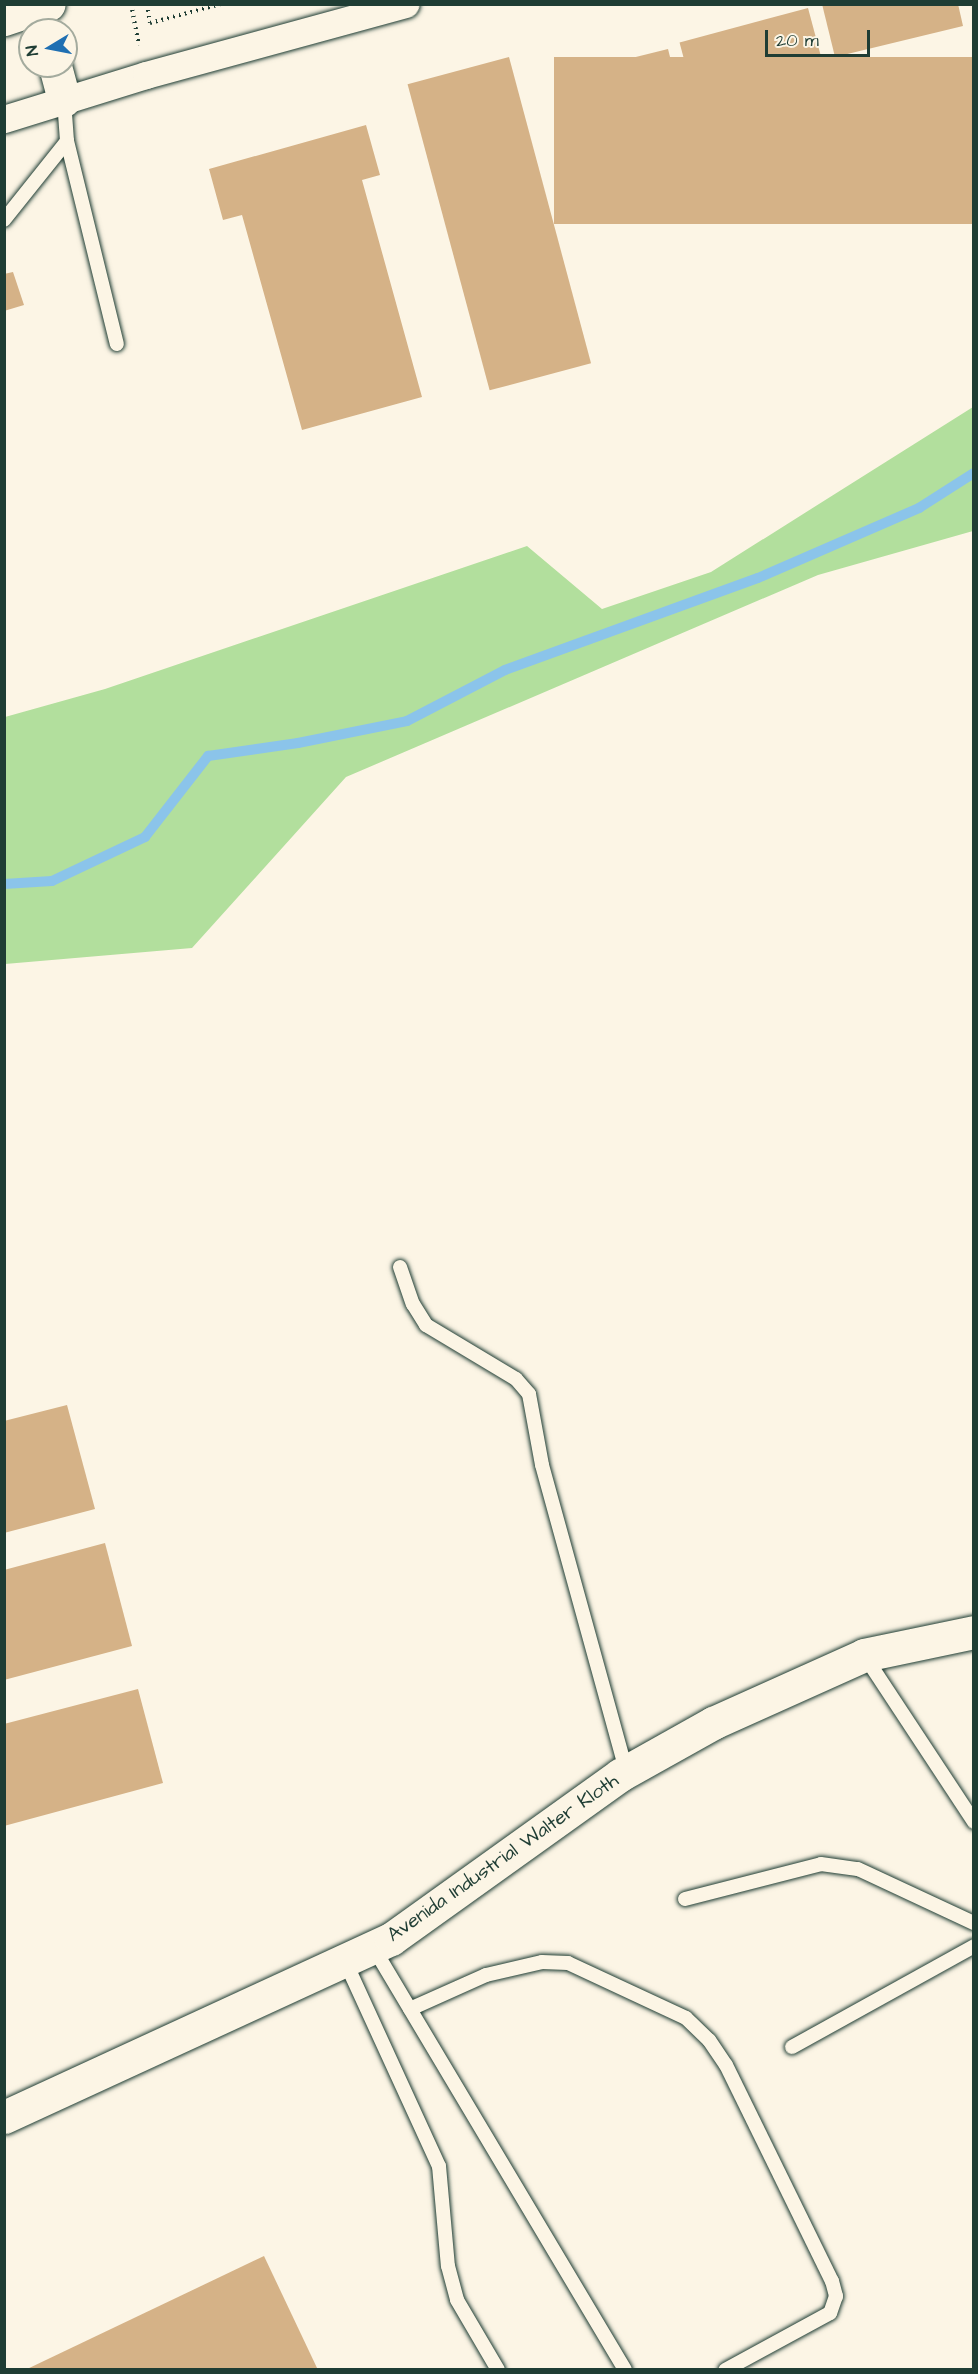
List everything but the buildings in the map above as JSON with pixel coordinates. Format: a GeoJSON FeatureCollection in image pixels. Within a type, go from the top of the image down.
{"type":"FeatureCollection","features":[{"type":"Feature","properties":{"kind":"main road"},"geometry":{"type":"LineString","coordinates":[[4,19],[45,14]]}},
{"type":"Feature","properties":{"kind":"main road"},"geometry":{"type":"LineString","coordinates":[[58,78],[64,100]]}},
{"type":"Feature","properties":{"kind":"main road","name":"Avenida Industrial Walter Kloth"},"geometry":{"type":"LineString","coordinates":[[4,2117],[359,1954],[482,1876],[626,1771],[713,1723],[864,1655],[974,1632]]}},
{"type":"Feature","properties":{"kind":"street"},"geometry":{"type":"LineString","coordinates":[[4,119],[146,75],[405,4]]}},
{"type":"Feature","properties":{"kind":"lane"},"geometry":{"type":"LineString","coordinates":[[64,100],[68,141],[117,344]]}},
{"type":"Feature","properties":{"kind":"lane"},"geometry":{"type":"LineString","coordinates":[[4,220],[68,141]]}},
{"type":"Feature","properties":{"kind":"lane"},"geometry":{"type":"LineString","coordinates":[[400,1267],[413,1304],[426,1324],[516,1379],[529,1394],[542,1465],[626,1771]]}},
{"type":"Feature","properties":{"kind":"lane"},"geometry":{"type":"LineString","coordinates":[[864,1655],[974,1822]]}},
{"type":"Feature","properties":{"kind":"lane"},"geometry":{"type":"LineString","coordinates":[[685,1899],[821,1864],[858,1869],[974,1923]]}},
{"type":"Feature","properties":{"kind":"lane"},"geometry":{"type":"LineString","coordinates":[[792,2047],[974,1946]]}},
{"type":"Feature","properties":{"kind":"lane"},"geometry":{"type":"LineString","coordinates":[[359,1954],[410,2009],[625,2370]]}},
{"type":"Feature","properties":{"kind":"lane"},"geometry":{"type":"LineString","coordinates":[[359,1954],[439,2166],[448,2266],[458,2300],[498,2370]]}},
{"type":"Feature","properties":{"kind":"lane"},"geometry":{"type":"LineString","coordinates":[[410,2009],[486,1975],[542,1962],[568,1963],[686,2018],[709,2040],[736,2086],[832,2281],[836,2296],[830,2313],[725,2370]]}},
{"type":"Feature","properties":{"kind":"path"},"geometry":{"type":"LineString","coordinates":[[131,4],[146,75]]}},
{"type":"Feature","properties":{"kind":"path"},"geometry":{"type":"LineString","coordinates":[[147,4],[150,23],[221,4]]}},
{"type":"Feature","properties":{"kind":"green space"},"geometry":{"type":"Polygon","coordinates":[[[973,407],[973,531],[818,575],[346,777],[192,948],[5,964],[5,717],[105,689],[527,546],[602,609],[711,572],[973,407]]]}},
{"type":"Feature","properties":{"kind":"waterway"},"geometry":{"type":"LineString","coordinates":[[4,884],[52,881],[145,837],[208,756],[298,743],[407,721],[505,670],[758,578],[919,508],[974,473]]}}]}
